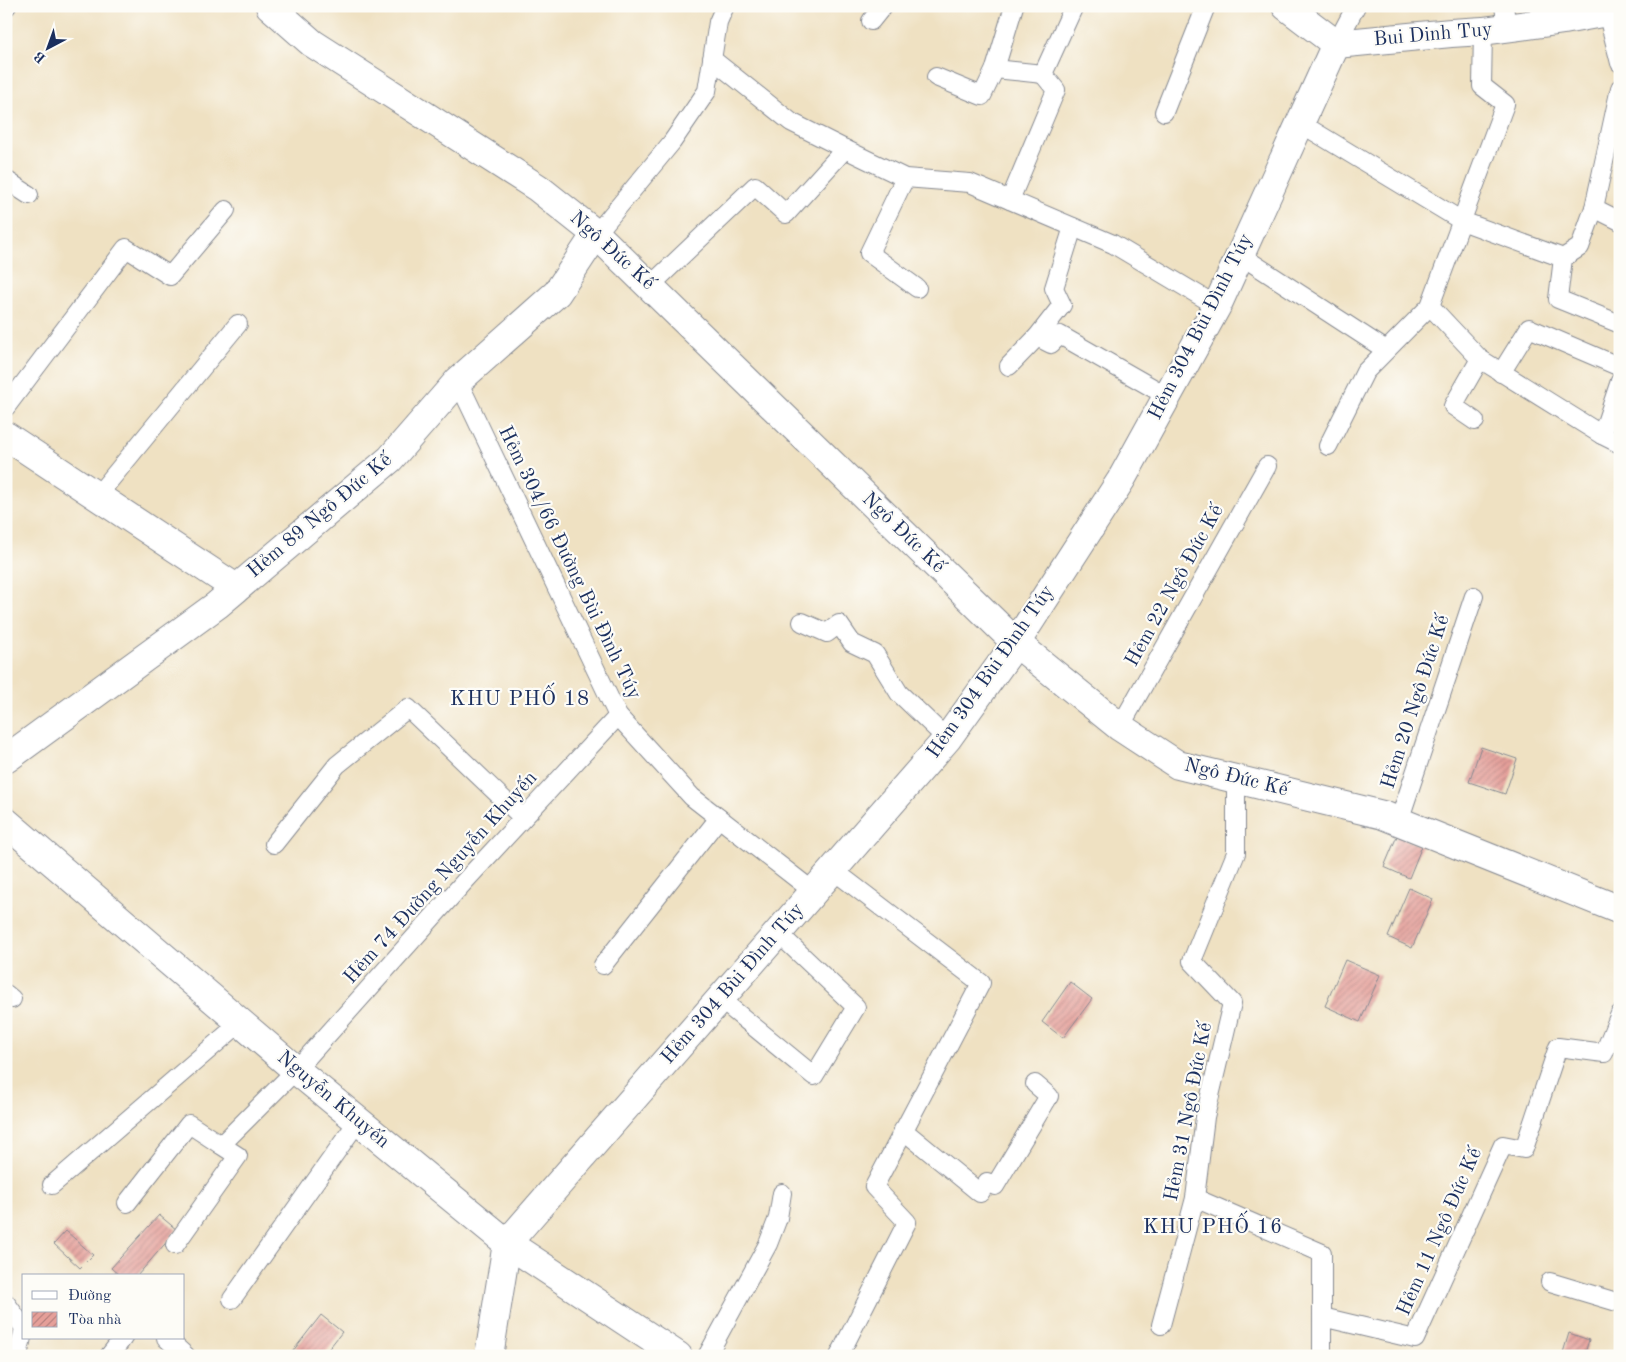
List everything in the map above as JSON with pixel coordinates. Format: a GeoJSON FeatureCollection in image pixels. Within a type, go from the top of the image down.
{"type":"FeatureCollection","features":[{"type":"Feature","properties":{"kind":"street","name":"Ngô Đức Kế"},"geometry":{"type":"LineString","coordinates":[[270,6],[312,43],[538,188],[596,234],[1016,643],[1120,727],[1178,765],[1383,815],[1620,910]]}},
{"type":"Feature","properties":{"kind":"street"},"geometry":{"type":"LineString","coordinates":[[1286,6],[1336,44]]}},
{"type":"Feature","properties":{"kind":"street","name":"Bui Dinh Tuy"},"geometry":{"type":"LineString","coordinates":[[1336,44],[1451,33],[1498,22],[1613,9]]}},
{"type":"Feature","properties":{"kind":"street","name":"Hẻm 304 Bùi Đình Túy"},"geometry":{"type":"LineString","coordinates":[[508,1243],[948,739],[1016,643],[1121,480],[1217,306],[1336,44]]}},
{"type":"Feature","properties":{"kind":"street","name":"Hẻm 89 Ngô Đức Kế"},"geometry":{"type":"LineString","coordinates":[[6,759],[216,605],[390,459],[458,381],[557,293],[596,234]]}},
{"type":"Feature","properties":{"kind":"street"},"geometry":{"type":"LineString","coordinates":[[6,436],[236,588]]}},
{"type":"Feature","properties":{"kind":"street","name":"Nguyễn Khuyến"},"geometry":{"type":"LineString","coordinates":[[6,822],[296,1070],[508,1243],[678,1356]]}},
{"type":"Feature","properties":{"kind":"street"},"geometry":{"type":"LineString","coordinates":[[489,1356],[508,1243]]}},
{"type":"Feature","properties":{"kind":"lane"},"geometry":{"type":"LineString","coordinates":[[596,234],[672,142],[707,91],[718,22],[725,6]]}},
{"type":"Feature","properties":{"kind":"lane"},"geometry":{"type":"LineString","coordinates":[[871,21],[883,6]]}},
{"type":"Feature","properties":{"kind":"lane"},"geometry":{"type":"LineString","coordinates":[[936,77],[982,96],[995,68],[1014,6]]}},
{"type":"Feature","properties":{"kind":"lane"},"geometry":{"type":"LineString","coordinates":[[1043,74],[1074,6]]}},
{"type":"Feature","properties":{"kind":"lane"},"geometry":{"type":"LineString","coordinates":[[1164,112],[1206,6]]}},
{"type":"Feature","properties":{"kind":"lane"},"geometry":{"type":"LineString","coordinates":[[1336,44],[1356,6]]}},
{"type":"Feature","properties":{"kind":"lane"},"geometry":{"type":"LineString","coordinates":[[1613,9],[1620,63]]}},
{"type":"Feature","properties":{"kind":"lane"},"geometry":{"type":"LineString","coordinates":[[1328,446],[1365,372],[1430,306],[1506,104],[1482,86],[1498,22]]}},
{"type":"Feature","properties":{"kind":"lane"},"geometry":{"type":"LineString","coordinates":[[712,59],[791,122],[904,178],[970,183],[1113,244],[1217,306]]}},
{"type":"Feature","properties":{"kind":"lane"},"geometry":{"type":"LineString","coordinates":[[995,68],[1043,74],[1056,90],[1010,200]]}},
{"type":"Feature","properties":{"kind":"lane"},"geometry":{"type":"LineString","coordinates":[[1563,258],[1580,247],[1594,208],[1620,88]]}},
{"type":"Feature","properties":{"kind":"lane"},"geometry":{"type":"LineString","coordinates":[[1300,123],[1462,221],[1563,258]]}},
{"type":"Feature","properties":{"kind":"lane"},"geometry":{"type":"LineString","coordinates":[[650,285],[755,186],[786,214],[845,149]]}},
{"type":"Feature","properties":{"kind":"lane"},"geometry":{"type":"LineString","coordinates":[[904,178],[869,253],[917,288]]}},
{"type":"Feature","properties":{"kind":"lane"},"geometry":{"type":"LineString","coordinates":[[6,180],[28,196]]}},
{"type":"Feature","properties":{"kind":"lane"},"geometry":{"type":"LineString","coordinates":[[1594,208],[1620,221]]}},
{"type":"Feature","properties":{"kind":"lane"},"geometry":{"type":"LineString","coordinates":[[6,407],[126,248],[170,276],[226,210]]}},
{"type":"Feature","properties":{"kind":"lane"},"geometry":{"type":"LineString","coordinates":[[1009,366],[1037,337],[1062,305],[1054,288],[1073,227]]}},
{"type":"Feature","properties":{"kind":"lane"},"geometry":{"type":"LineString","coordinates":[[1240,256],[1386,350]]}},
{"type":"Feature","properties":{"kind":"lane"},"geometry":{"type":"LineString","coordinates":[[1563,258],[1558,299],[1620,324]]}},
{"type":"Feature","properties":{"kind":"lane"},"geometry":{"type":"LineString","coordinates":[[1430,306],[1480,360],[1602,435],[1620,444]]}},
{"type":"Feature","properties":{"kind":"lane"},"geometry":{"type":"LineString","coordinates":[[97,496],[238,324]]}},
{"type":"Feature","properties":{"kind":"lane"},"geometry":{"type":"LineString","coordinates":[[1501,373],[1529,328],[1620,367]]}},
{"type":"Feature","properties":{"kind":"lane"},"geometry":{"type":"LineString","coordinates":[[1037,337],[1051,344],[1060,335],[1167,396]]}},
{"type":"Feature","properties":{"kind":"lane"},"geometry":{"type":"LineString","coordinates":[[1475,421],[1453,406],[1480,360]]}},
{"type":"Feature","properties":{"kind":"lane","name":"Hẻm 304/66 Đường Bùi Đình Túy"},"geometry":{"type":"LineString","coordinates":[[458,381],[618,716],[692,797],[814,892]]}},
{"type":"Feature","properties":{"kind":"lane"},"geometry":{"type":"LineString","coordinates":[[1602,435],[1620,381]]}},
{"type":"Feature","properties":{"kind":"lane","name":"Hẻm 22 Ngô Đức Kế"},"geometry":{"type":"LineString","coordinates":[[1120,727],[1267,466]]}},
{"type":"Feature","properties":{"kind":"lane","name":"Hẻm 20 Ngô Đức Kế"},"geometry":{"type":"LineString","coordinates":[[1399,821],[1474,596]]}},
{"type":"Feature","properties":{"kind":"lane"},"geometry":{"type":"LineString","coordinates":[[802,622],[826,633],[839,624],[852,643],[876,654],[899,693],[948,739]]}},
{"type":"Feature","properties":{"kind":"lane"},"geometry":{"type":"LineString","coordinates":[[274,844],[337,765],[408,708],[523,818]]}},
{"type":"Feature","properties":{"kind":"lane","name":"Hẻm 74 Đường Nguyễn Khuyến"},"geometry":{"type":"LineString","coordinates":[[221,1145],[296,1070],[523,818],[618,716]]}},
{"type":"Feature","properties":{"kind":"lane","name":"Hẻm 31 Ngô Đức Kế"},"geometry":{"type":"LineString","coordinates":[[1161,1325],[1195,1198],[1205,1117],[1232,1003],[1192,960],[1236,853],[1236,779]]}},
{"type":"Feature","properties":{"kind":"lane"},"geometry":{"type":"LineString","coordinates":[[603,965],[719,818]]}},
{"type":"Feature","properties":{"kind":"lane"},"geometry":{"type":"LineString","coordinates":[[833,870],[980,983],[874,1188],[907,1222],[838,1356]]}},
{"type":"Feature","properties":{"kind":"lane"},"geometry":{"type":"LineString","coordinates":[[720,999],[814,1076],[856,1007],[778,933]]}},
{"type":"Feature","properties":{"kind":"lane","name":"Hẻm 11 Ngô Đức Kế"},"geometry":{"type":"LineString","coordinates":[[1322,1316],[1416,1339],[1502,1145],[1524,1149],[1558,1047],[1604,1053],[1620,1014]]}},
{"type":"Feature","properties":{"kind":"lane"},"geometry":{"type":"LineString","coordinates":[[52,1185],[241,1022]]}},
{"type":"Feature","properties":{"kind":"lane"},"geometry":{"type":"LineString","coordinates":[[903,1130],[980,1193],[987,1182],[995,1186],[1049,1096],[1035,1084]]}},
{"type":"Feature","properties":{"kind":"lane"},"geometry":{"type":"LineString","coordinates":[[232,1299],[358,1121]]}},
{"type":"Feature","properties":{"kind":"lane"},"geometry":{"type":"LineString","coordinates":[[127,1202],[189,1124],[238,1156],[175,1246]]}},
{"type":"Feature","properties":{"kind":"lane"},"geometry":{"type":"LineString","coordinates":[[707,1356],[768,1244],[778,1218],[782,1193]]}},
{"type":"Feature","properties":{"kind":"lane"},"geometry":{"type":"LineString","coordinates":[[1195,1198],[1322,1253],[1322,1356]]}},
{"type":"Feature","properties":{"kind":"lane"},"geometry":{"type":"LineString","coordinates":[[1550,1282],[1620,1303]]}},
{"type":"Feature","properties":{"kind":"lane"},"geometry":{"type":"LineString","coordinates":[[6,1303],[22,1325]]}},
{"type":"Feature","properties":{"kind":"lane"},"geometry":{"type":"LineString","coordinates":[[18,1356],[22,1337]]}},
{"type":"Feature","properties":{"kind":"lane"},"geometry":{"type":"LineString","coordinates":[[110,1356],[122,1340]]}},
{"type":"Feature","properties":{"kind":"lane"},"geometry":{"type":"LineString","coordinates":[[168,1340],[186,1356]]}},
{"type":"Feature","properties":{"kind":"building"},"geometry":{"type":"Polygon","coordinates":[[[1481,747],[1517,759],[1505,794],[1469,782],[1481,747]]]}},
{"type":"Feature","properties":{"kind":"building"},"geometry":{"type":"Polygon","coordinates":[[[1397,836],[1422,846],[1409,878],[1384,867],[1397,836]]]}},
{"type":"Feature","properties":{"kind":"building"},"geometry":{"type":"Polygon","coordinates":[[[1409,888],[1433,899],[1412,948],[1388,937],[1409,888]]]}},
{"type":"Feature","properties":{"kind":"building"},"geometry":{"type":"Polygon","coordinates":[[[1345,960],[1380,975],[1360,1022],[1325,1006],[1345,960]]]}},
{"type":"Feature","properties":{"kind":"building"},"geometry":{"type":"Polygon","coordinates":[[[1070,982],[1092,999],[1063,1038],[1042,1022],[1070,982]]]}},
{"type":"Feature","properties":{"kind":"building"},"geometry":{"type":"Polygon","coordinates":[[[159,1215],[177,1230],[139,1274],[118,1274],[111,1268],[159,1215]]]}},
{"type":"Feature","properties":{"kind":"building"},"geometry":{"type":"Polygon","coordinates":[[[66,1231],[93,1255],[80,1268],[54,1244],[66,1231]]]}},
{"type":"Feature","properties":{"kind":"building"},"geometry":{"type":"Polygon","coordinates":[[[321,1315],[342,1332],[323,1356],[289,1356],[321,1315]]]}},
{"type":"Feature","properties":{"kind":"building"},"geometry":{"type":"Polygon","coordinates":[[[1569,1333],[1589,1340],[1584,1356],[1562,1356],[1569,1333]]]}},
{"type":"Feature","properties":{"kind":"district","name":"KHU PHỐ 18"},"geometry":{"type":"Point","coordinates":[520,699]}},
{"type":"Feature","properties":{"kind":"district","name":"KHU PHỐ 16"},"geometry":{"type":"Point","coordinates":[1213,1227]}}]}
